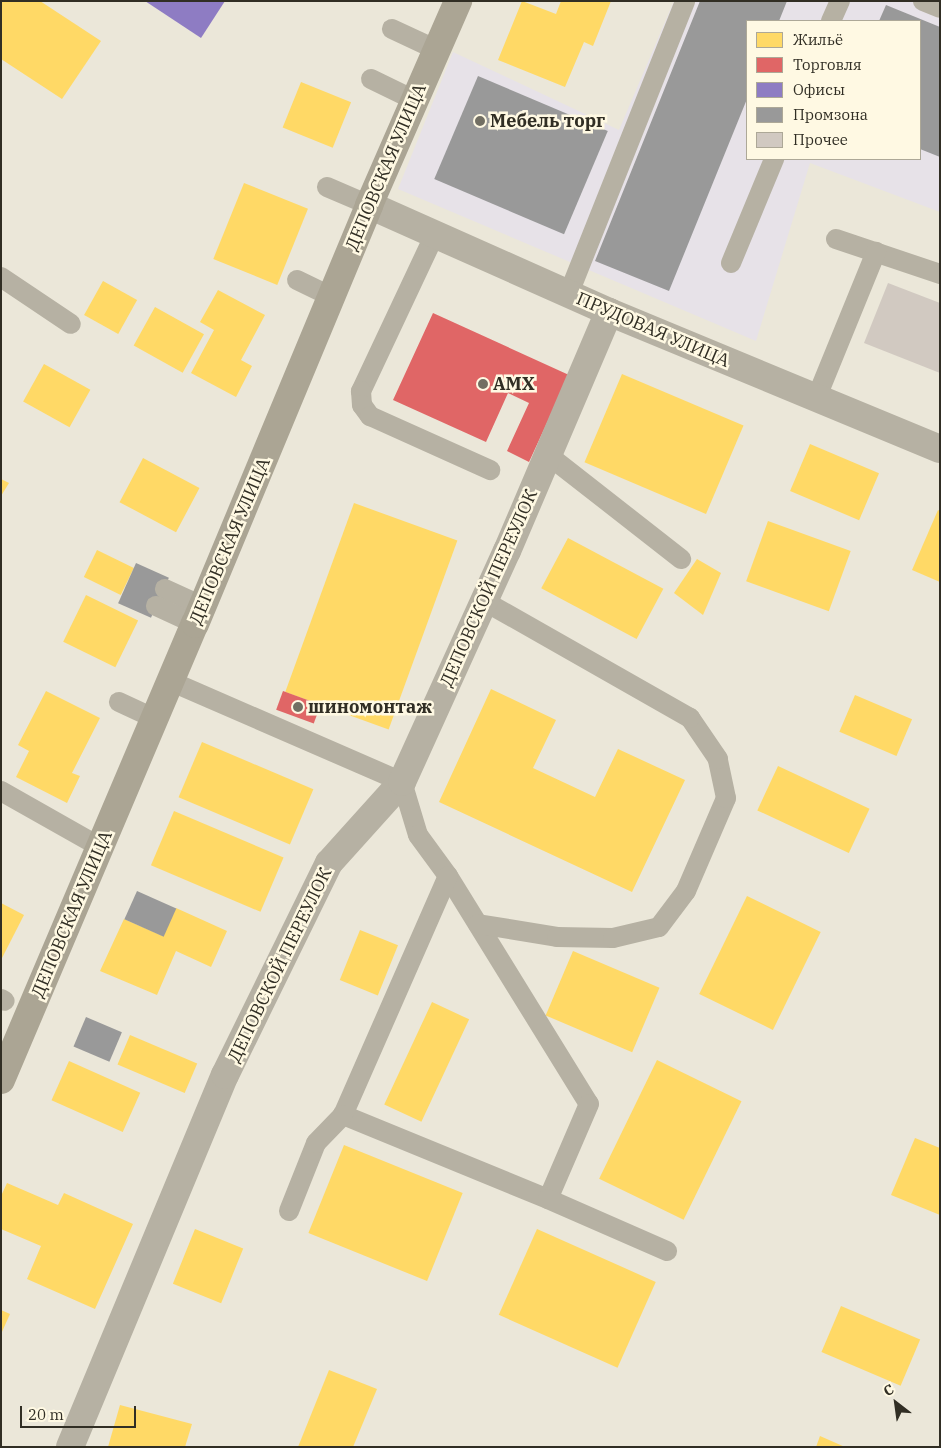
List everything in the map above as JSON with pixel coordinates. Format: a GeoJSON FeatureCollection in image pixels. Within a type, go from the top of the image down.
{"type":"FeatureCollection","features":[{"type":"Feature","properties":{"kind":"main road","name":"ДЕПОВСКАЯ УЛИЦА"},"geometry":{"type":"LineString","coordinates":[[1,1080],[332,297],[369,205],[458,1]]}},
{"type":"Feature","properties":{"kind":"street","name":"ПРУДОВАЯ УЛИЦА"},"geometry":{"type":"LineString","coordinates":[[369,205],[609,312],[940,449]]}},
{"type":"Feature","properties":{"kind":"street","name":"ДЕПОВСКОЙ ПЕРЕУЛОК"},"geometry":{"type":"LineString","coordinates":[[70,1447],[225,1075],[329,863],[402,782],[484,601],[609,312]]}},
{"type":"Feature","properties":{"kind":"lane"},"geometry":{"type":"LineString","coordinates":[[568,293],[685,1]]}},
{"type":"Feature","properties":{"kind":"lane"},"geometry":{"type":"LineString","coordinates":[[831,20],[840,1]]}},
{"type":"Feature","properties":{"kind":"lane"},"geometry":{"type":"LineString","coordinates":[[923,1],[940,8]]}},
{"type":"Feature","properties":{"kind":"lane"},"geometry":{"type":"LineString","coordinates":[[392,29],[437,50]]}},
{"type":"Feature","properties":{"kind":"lane"},"geometry":{"type":"LineString","coordinates":[[371,79],[414,100]]}},
{"type":"Feature","properties":{"kind":"lane"},"geometry":{"type":"LineString","coordinates":[[731,263],[774,160]]}},
{"type":"Feature","properties":{"kind":"lane"},"geometry":{"type":"LineString","coordinates":[[327,187],[369,205]]}},
{"type":"Feature","properties":{"kind":"lane"},"geometry":{"type":"LineString","coordinates":[[435,234],[362,391],[362,405],[370,416],[490,470]]}},
{"type":"Feature","properties":{"kind":"lane"},"geometry":{"type":"LineString","coordinates":[[836,239],[940,274]]}},
{"type":"Feature","properties":{"kind":"lane"},"geometry":{"type":"LineString","coordinates":[[816,399],[876,252]]}},
{"type":"Feature","properties":{"kind":"lane"},"geometry":{"type":"LineString","coordinates":[[1,277],[71,324]]}},
{"type":"Feature","properties":{"kind":"lane"},"geometry":{"type":"LineString","coordinates":[[297,280],[332,297]]}},
{"type":"Feature","properties":{"kind":"lane"},"geometry":{"type":"LineString","coordinates":[[548,455],[681,559]]}},
{"type":"Feature","properties":{"kind":"lane"},"geometry":{"type":"LineString","coordinates":[[160,598],[198,615]]}},
{"type":"Feature","properties":{"kind":"lane"},"geometry":{"type":"LineString","coordinates":[[478,924],[557,937],[613,938],[659,927],[686,891],[726,798],[718,759],[690,718],[484,601]]}},
{"type":"Feature","properties":{"kind":"lane"},"geometry":{"type":"LineString","coordinates":[[170,681],[402,782],[418,835],[448,876],[589,1104],[548,1199]]}},
{"type":"Feature","properties":{"kind":"lane"},"geometry":{"type":"LineString","coordinates":[[119,702],[154,718]]}},
{"type":"Feature","properties":{"kind":"lane"},"geometry":{"type":"LineString","coordinates":[[1,791],[100,847]]}},
{"type":"Feature","properties":{"kind":"lane"},"geometry":{"type":"LineString","coordinates":[[289,1212],[316,1143],[343,1115],[448,876]]}},
{"type":"Feature","properties":{"kind":"lane"},"geometry":{"type":"LineString","coordinates":[[343,1115],[548,1199],[667,1251]]}},
{"type":"Feature","properties":{"kind":"shaded area"},"geometry":{"type":"Polygon","coordinates":[[[674,1],[940,1],[940,212],[810,163],[756,341],[398,189],[453,52],[619,130],[674,1]]]}},
{"type":"Feature","properties":{"kind":"building: Жильё"},"geometry":{"type":"Polygon","coordinates":[[[1,1],[40,1],[101,41],[62,99],[1,59],[1,1]]]}},
{"type":"Feature","properties":{"kind":"building: Жильё"},"geometry":{"type":"Polygon","coordinates":[[[522,1],[556,14],[561,1],[611,1],[593,46],[584,42],[565,87],[498,60],[522,1]]]}},
{"type":"Feature","properties":{"kind":"building: Жильё"},"geometry":{"type":"Polygon","coordinates":[[[301,82],[351,102],[333,148],[283,127],[301,82]]]}},
{"type":"Feature","properties":{"kind":"building: Жильё"},"geometry":{"type":"Polygon","coordinates":[[[244,183],[308,209],[277,285],[213,259],[244,183]]]}},
{"type":"Feature","properties":{"kind":"building: Жильё"},"geometry":{"type":"Polygon","coordinates":[[[103,281],[137,300],[118,334],[84,315],[103,281]]]}},
{"type":"Feature","properties":{"kind":"building: Жильё"},"geometry":{"type":"Polygon","coordinates":[[[218,290],[265,315],[241,360],[252,366],[236,397],[191,373],[214,330],[200,322],[218,290]]]}},
{"type":"Feature","properties":{"kind":"building: Жильё"},"geometry":{"type":"Polygon","coordinates":[[[155,307],[204,334],[183,373],[134,345],[155,307]]]}},
{"type":"Feature","properties":{"kind":"building: Жильё"},"geometry":{"type":"Polygon","coordinates":[[[44,364],[90,390],[70,427],[23,402],[44,364]]]}},
{"type":"Feature","properties":{"kind":"building: Жильё"},"geometry":{"type":"Polygon","coordinates":[[[622,374],[744,426],[706,514],[584,462],[622,374]]]}},
{"type":"Feature","properties":{"kind":"building: Жильё"},"geometry":{"type":"Polygon","coordinates":[[[810,444],[879,473],[859,520],[790,491],[810,444]]]}},
{"type":"Feature","properties":{"kind":"building: Жильё"},"geometry":{"type":"Polygon","coordinates":[[[143,458],[200,488],[176,532],[120,502],[143,458]]]}},
{"type":"Feature","properties":{"kind":"building: Жильё"},"geometry":{"type":"Polygon","coordinates":[[[1,479],[9,483],[1,496],[1,479]]]}},
{"type":"Feature","properties":{"kind":"building: Жильё"},"geometry":{"type":"Polygon","coordinates":[[[354,503],[457,541],[389,730],[285,692],[354,503]]]}},
{"type":"Feature","properties":{"kind":"building: Жильё"},"geometry":{"type":"Polygon","coordinates":[[[938,510],[940,511],[940,582],[912,570],[938,510]]]}},
{"type":"Feature","properties":{"kind":"building: Жильё"},"geometry":{"type":"Polygon","coordinates":[[[768,521],[851,551],[829,611],[746,581],[768,521]]]}},
{"type":"Feature","properties":{"kind":"building: Жильё"},"geometry":{"type":"Polygon","coordinates":[[[568,538],[663,589],[637,639],[541,588],[568,538]]]}},
{"type":"Feature","properties":{"kind":"building: Жильё"},"geometry":{"type":"Polygon","coordinates":[[[97,550],[134,568],[121,595],[84,577],[97,550]]]}},
{"type":"Feature","properties":{"kind":"building: Жильё"},"geometry":{"type":"Polygon","coordinates":[[[697,559],[721,573],[703,615],[674,593],[697,559]]]}},
{"type":"Feature","properties":{"kind":"building: Жильё"},"geometry":{"type":"Polygon","coordinates":[[[86,595],[138,620],[115,667],[63,642],[86,595]]]}},
{"type":"Feature","properties":{"kind":"building: Жильё"},"geometry":{"type":"Polygon","coordinates":[[[491,689],[556,720],[533,768],[595,797],[618,749],[685,780],[632,892],[439,802],[491,689]]]}},
{"type":"Feature","properties":{"kind":"building: Жильё"},"geometry":{"type":"Polygon","coordinates":[[[46,691],[100,718],[72,773],[80,776],[67,803],[16,777],[29,751],[18,745],[46,691]]]}},
{"type":"Feature","properties":{"kind":"building: Жильё"},"geometry":{"type":"Polygon","coordinates":[[[855,695],[912,719],[896,756],[839,732],[855,695]]]}},
{"type":"Feature","properties":{"kind":"building: Жильё"},"geometry":{"type":"Polygon","coordinates":[[[202,742],[313,789],[290,845],[179,797],[202,742]]]}},
{"type":"Feature","properties":{"kind":"building: Жильё"},"geometry":{"type":"Polygon","coordinates":[[[778,766],[870,809],[849,853],[757,810],[778,766]]]}},
{"type":"Feature","properties":{"kind":"building: Жильё"},"geometry":{"type":"Polygon","coordinates":[[[174,811],[284,857],[260,912],[151,865],[174,811]]]}},
{"type":"Feature","properties":{"kind":"building: Жильё"},"geometry":{"type":"Polygon","coordinates":[[[747,896],[821,932],[773,1030],[699,994],[747,896]]]}},
{"type":"Feature","properties":{"kind":"building: Жильё"},"geometry":{"type":"Polygon","coordinates":[[[1,903],[24,915],[1,960],[1,903]]]}},
{"type":"Feature","properties":{"kind":"building: Жильё"},"geometry":{"type":"Polygon","coordinates":[[[176,908],[227,931],[211,967],[176,951],[157,995],[100,971],[124,919],[163,936],[176,908]]]}},
{"type":"Feature","properties":{"kind":"building: Жильё"},"geometry":{"type":"Polygon","coordinates":[[[360,930],[398,945],[378,995],[340,980],[360,930]]]}},
{"type":"Feature","properties":{"kind":"building: Жильё"},"geometry":{"type":"Polygon","coordinates":[[[573,951],[660,988],[632,1052],[546,1015],[573,951]]]}},
{"type":"Feature","properties":{"kind":"building: Жильё"},"geometry":{"type":"Polygon","coordinates":[[[432,1002],[469,1019],[421,1122],[384,1104],[432,1002]]]}},
{"type":"Feature","properties":{"kind":"building: Жильё"},"geometry":{"type":"Polygon","coordinates":[[[130,1035],[197,1064],[185,1093],[117,1064],[130,1035]]]}},
{"type":"Feature","properties":{"kind":"building: Жильё"},"geometry":{"type":"Polygon","coordinates":[[[657,1060],[741,1101],[684,1220],[599,1179],[657,1060]]]}},
{"type":"Feature","properties":{"kind":"building: Жильё"},"geometry":{"type":"Polygon","coordinates":[[[69,1061],[140,1093],[123,1132],[52,1100],[69,1061]]]}},
{"type":"Feature","properties":{"kind":"building: Жильё"},"geometry":{"type":"Polygon","coordinates":[[[915,1138],[940,1148],[940,1215],[891,1195],[915,1138]]]}},
{"type":"Feature","properties":{"kind":"building: Жильё"},"geometry":{"type":"Polygon","coordinates":[[[344,1145],[463,1193],[427,1281],[308,1233],[344,1145]]]}},
{"type":"Feature","properties":{"kind":"building: Жильё"},"geometry":{"type":"Polygon","coordinates":[[[7,1183],[58,1205],[64,1193],[133,1224],[95,1309],[27,1279],[41,1246],[1,1229],[1,1196],[7,1183]]]}},
{"type":"Feature","properties":{"kind":"building: Жильё"},"geometry":{"type":"Polygon","coordinates":[[[195,1229],[243,1248],[221,1303],[173,1284],[195,1229]]]}},
{"type":"Feature","properties":{"kind":"building: Жильё"},"geometry":{"type":"Polygon","coordinates":[[[537,1229],[656,1282],[618,1368],[499,1315],[537,1229]]]}},
{"type":"Feature","properties":{"kind":"building: Жильё"},"geometry":{"type":"Polygon","coordinates":[[[841,1306],[920,1340],[901,1386],[821,1352],[841,1306]]]}},
{"type":"Feature","properties":{"kind":"building: Жильё"},"geometry":{"type":"Polygon","coordinates":[[[1,1310],[10,1314],[1,1334],[1,1310]]]}},
{"type":"Feature","properties":{"kind":"building: Жильё"},"geometry":{"type":"Polygon","coordinates":[[[329,1370],[377,1389],[353,1447],[298,1447],[329,1370]]]}},
{"type":"Feature","properties":{"kind":"building: Жильё"},"geometry":{"type":"Polygon","coordinates":[[[120,1405],[192,1424],[185,1447],[108,1447],[120,1405]]]}},
{"type":"Feature","properties":{"kind":"building: Жильё"},"geometry":{"type":"Polygon","coordinates":[[[820,1436],[845,1447],[816,1447],[820,1436]]]}},
{"type":"Feature","properties":{"kind":"building: Торговля","name":"AMX"},"geometry":{"type":"Polygon","coordinates":[[[433,313],[569,375],[529,462],[507,451],[529,403],[508,393],[486,442],[393,400],[433,313]]]}},
{"type":"Feature","properties":{"kind":"building: Торговля","name":"шиномонтаж"},"geometry":{"type":"Polygon","coordinates":[[[283,691],[321,705],[314,723],[276,710],[283,691]]]}},
{"type":"Feature","properties":{"kind":"building: Офисы"},"geometry":{"type":"Polygon","coordinates":[[[145,1],[225,1],[201,38],[145,1]]]}},
{"type":"Feature","properties":{"kind":"building: Промзона"},"geometry":{"type":"Polygon","coordinates":[[[700,1],[787,1],[779,20],[746,20],[746,101],[669,291],[595,261],[700,1]]]}},
{"type":"Feature","properties":{"kind":"building: Промзона"},"geometry":{"type":"Polygon","coordinates":[[[886,5],[940,27],[940,157],[921,149],[921,20],[879,20],[886,5]]]}},
{"type":"Feature","properties":{"kind":"building: Промзона"},"geometry":{"type":"Polygon","coordinates":[[[478,76],[608,131],[564,234],[434,179],[478,76]]]}},
{"type":"Feature","properties":{"kind":"building: Промзона"},"geometry":{"type":"Polygon","coordinates":[[[136,563],[169,578],[151,618],[118,603],[136,563]]]}},
{"type":"Feature","properties":{"kind":"building: Промзона"},"geometry":{"type":"Polygon","coordinates":[[[137,891],[176,908],[164,937],[124,919],[137,891]]]}},
{"type":"Feature","properties":{"kind":"building: Промзона"},"geometry":{"type":"Polygon","coordinates":[[[86,1017],[122,1032],[109,1062],[73,1046],[86,1017]]]}},
{"type":"Feature","properties":{"kind":"building: Прочее"},"geometry":{"type":"Polygon","coordinates":[[[888,283],[940,303],[940,373],[864,343],[888,283]]]}},
{"type":"Feature","properties":{"kind":"place","name":"Мебель торг"},"geometry":{"type":"Point","coordinates":[480,121]}},
{"type":"Feature","properties":{"kind":"place","name":"AMX"},"geometry":{"type":"Point","coordinates":[483,384]}},
{"type":"Feature","properties":{"kind":"place","name":"шиномонтаж"},"geometry":{"type":"Point","coordinates":[298,707]}}]}
